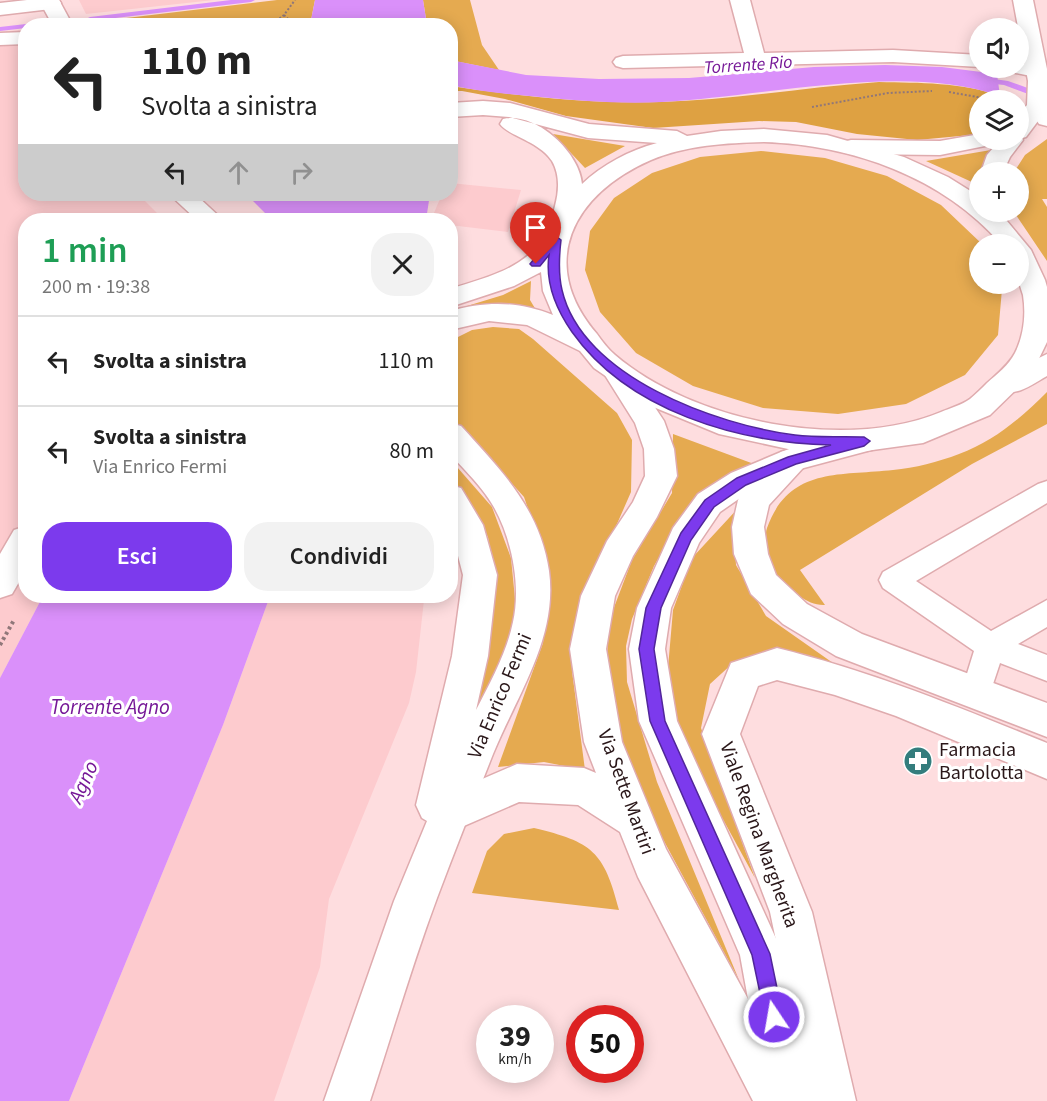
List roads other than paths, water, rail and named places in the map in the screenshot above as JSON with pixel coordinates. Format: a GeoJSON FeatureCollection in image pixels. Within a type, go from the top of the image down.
{"type":"FeatureCollection","features":[{"type":"Feature","properties":{"kind":"main road"},"geometry":{"type":"LineString","coordinates":[[740,0],[755,58]]}},
{"type":"Feature","properties":{"kind":"main road"},"geometry":{"type":"LineString","coordinates":[[1023,0],[1031,73],[1043,112],[1029,123]]}},
{"type":"Feature","properties":{"kind":"main road"},"geometry":{"type":"LineString","coordinates":[[0,9],[50,2],[59,18]]}},
{"type":"Feature","properties":{"kind":"main road"},"geometry":{"type":"LineString","coordinates":[[0,39],[18,38]]}},
{"type":"Feature","properties":{"kind":"main road"},"geometry":{"type":"LineString","coordinates":[[623,62],[893,56],[969,61]]}},
{"type":"Feature","properties":{"kind":"main road"},"geometry":{"type":"LineString","coordinates":[[458,111],[483,108],[510,110],[588,131],[703,139],[751,135],[801,138],[851,147],[904,164],[953,189],[969,200]]}},
{"type":"Feature","properties":{"kind":"main road"},"geometry":{"type":"LineString","coordinates":[[458,114],[515,125],[545,141],[564,162],[570,181],[553,265],[556,291],[568,318],[587,345],[617,372],[667,404],[729,427],[796,440],[864,441]]}},
{"type":"Feature","properties":{"kind":"main road"},"geometry":{"type":"LineString","coordinates":[[458,295],[505,280],[536,264],[596,182],[644,155],[703,139]]}},
{"type":"Feature","properties":{"kind":"main road"},"geometry":{"type":"LineString","coordinates":[[851,147],[940,148],[969,142]]}},
{"type":"Feature","properties":{"kind":"main road"},"geometry":{"type":"LineString","coordinates":[[189,201],[203,213]]}},
{"type":"Feature","properties":{"kind":"main road"},"geometry":{"type":"LineString","coordinates":[[995,222],[1005,234]]}},
{"type":"Feature","properties":{"kind":"main road"},"geometry":{"type":"LineString","coordinates":[[1010,384],[1031,352],[1040,319],[1035,284],[1029,272]]}},
{"type":"Feature","properties":{"kind":"main road"},"geometry":{"type":"LineString","coordinates":[[458,319],[473,314],[498,312],[530,316],[587,345]]}},
{"type":"Feature","properties":{"kind":"main road"},"geometry":{"type":"LineString","coordinates":[[791,1101],[761,954],[658,721],[647,649],[654,608],[686,537],[709,503],[742,481],[792,460],[864,441],[934,428],[972,411],[1010,384],[1047,364]]}},
{"type":"Feature","properties":{"kind":"main road","name":"Via Sette Martiri"},"geometry":{"type":"LineString","coordinates":[[617,372],[649,421],[659,449],[662,476],[646,508],[619,550],[598,596],[588,649],[603,742],[652,863],[778,1101]]}},
{"type":"Feature","properties":{"kind":"main road","name":"Via Enrico Fermi"},"geometry":{"type":"LineString","coordinates":[[347,1101],[415,901],[477,747],[510,681],[531,621],[532,571],[520,524],[498,487],[458,443]]}},
{"type":"Feature","properties":{"kind":"main road"},"geometry":{"type":"LineString","coordinates":[[792,460],[754,500],[748,527],[751,554],[763,584],[795,614],[849,645],[1047,720]]}},
{"type":"Feature","properties":{"kind":"main road","name":"Via Enrico Fermi"},"geometry":{"type":"LineString","coordinates":[[415,901],[470,656],[480,575],[467,525],[458,510]]}},
{"type":"Feature","properties":{"kind":"main road"},"geometry":{"type":"LineString","coordinates":[[0,584],[18,553]]}},
{"type":"Feature","properties":{"kind":"main road","name":"Viale Regina Margherita"},"geometry":{"type":"LineString","coordinates":[[833,1101],[791,912],[721,734],[744,674],[777,664],[835,679],[904,702],[1047,761]]}},
{"type":"Feature","properties":{"kind":"main road"},"geometry":{"type":"LineString","coordinates":[[450,813],[517,783],[584,787],[634,819]]}},
{"type":"Feature","properties":{"kind":"lane"},"geometry":{"type":"LineString","coordinates":[[1047,491],[893,580],[990,646],[1047,668]]}},
{"type":"Feature","properties":{"kind":"lane"},"geometry":{"type":"LineString","coordinates":[[976,693],[990,646],[1047,612]]}},
{"type":"Feature","properties":{"kind":"water"},"geometry":{"type":"Polygon","coordinates":[[[315,0],[423,0],[426,18],[311,18],[315,0]]]}},
{"type":"Feature","properties":{"kind":"water","name":"Torrente Rio"},"geometry":{"type":"Polygon","coordinates":[[[458,62],[526,75],[599,79],[689,78],[814,67],[885,65],[942,67],[969,70],[969,78],[998,78],[999,90],[977,90],[962,86],[920,82],[877,82],[833,84],[702,99],[631,103],[495,92],[458,86],[458,62]]]}},
{"type":"Feature","properties":{"kind":"water"},"geometry":{"type":"Polygon","coordinates":[[[253,201],[429,201],[427,213],[265,213],[253,201]]]}},
{"type":"Feature","properties":{"kind":"water","name":"Torrente Agno"},"geometry":{"type":"Polygon","coordinates":[[[39,603],[267,603],[223,725],[69,1101],[0,1101],[0,678],[39,603]]]}},
{"type":"Feature","properties":{"kind":"waterway"},"geometry":{"type":"LineString","coordinates":[[98,18],[251,0]]}},
{"type":"Feature","properties":{"kind":"waterway"},"geometry":{"type":"LineString","coordinates":[[0,29],[18,27]]}},
{"type":"Feature","properties":{"kind":"waterway","name":"Torrente Rio"},"geometry":{"type":"LineString","coordinates":[[980,80],[1005,83],[1047,98]]}},
{"type":"Feature","properties":{"kind":"place","name":"Farmacia Bartolotta"},"geometry":{"type":"Point","coordinates":[918,761]}},
{"type":"Feature","properties":{"kind":"water label","name":"Agno"},"geometry":{"type":"Point","coordinates":[83,782]}}]}
